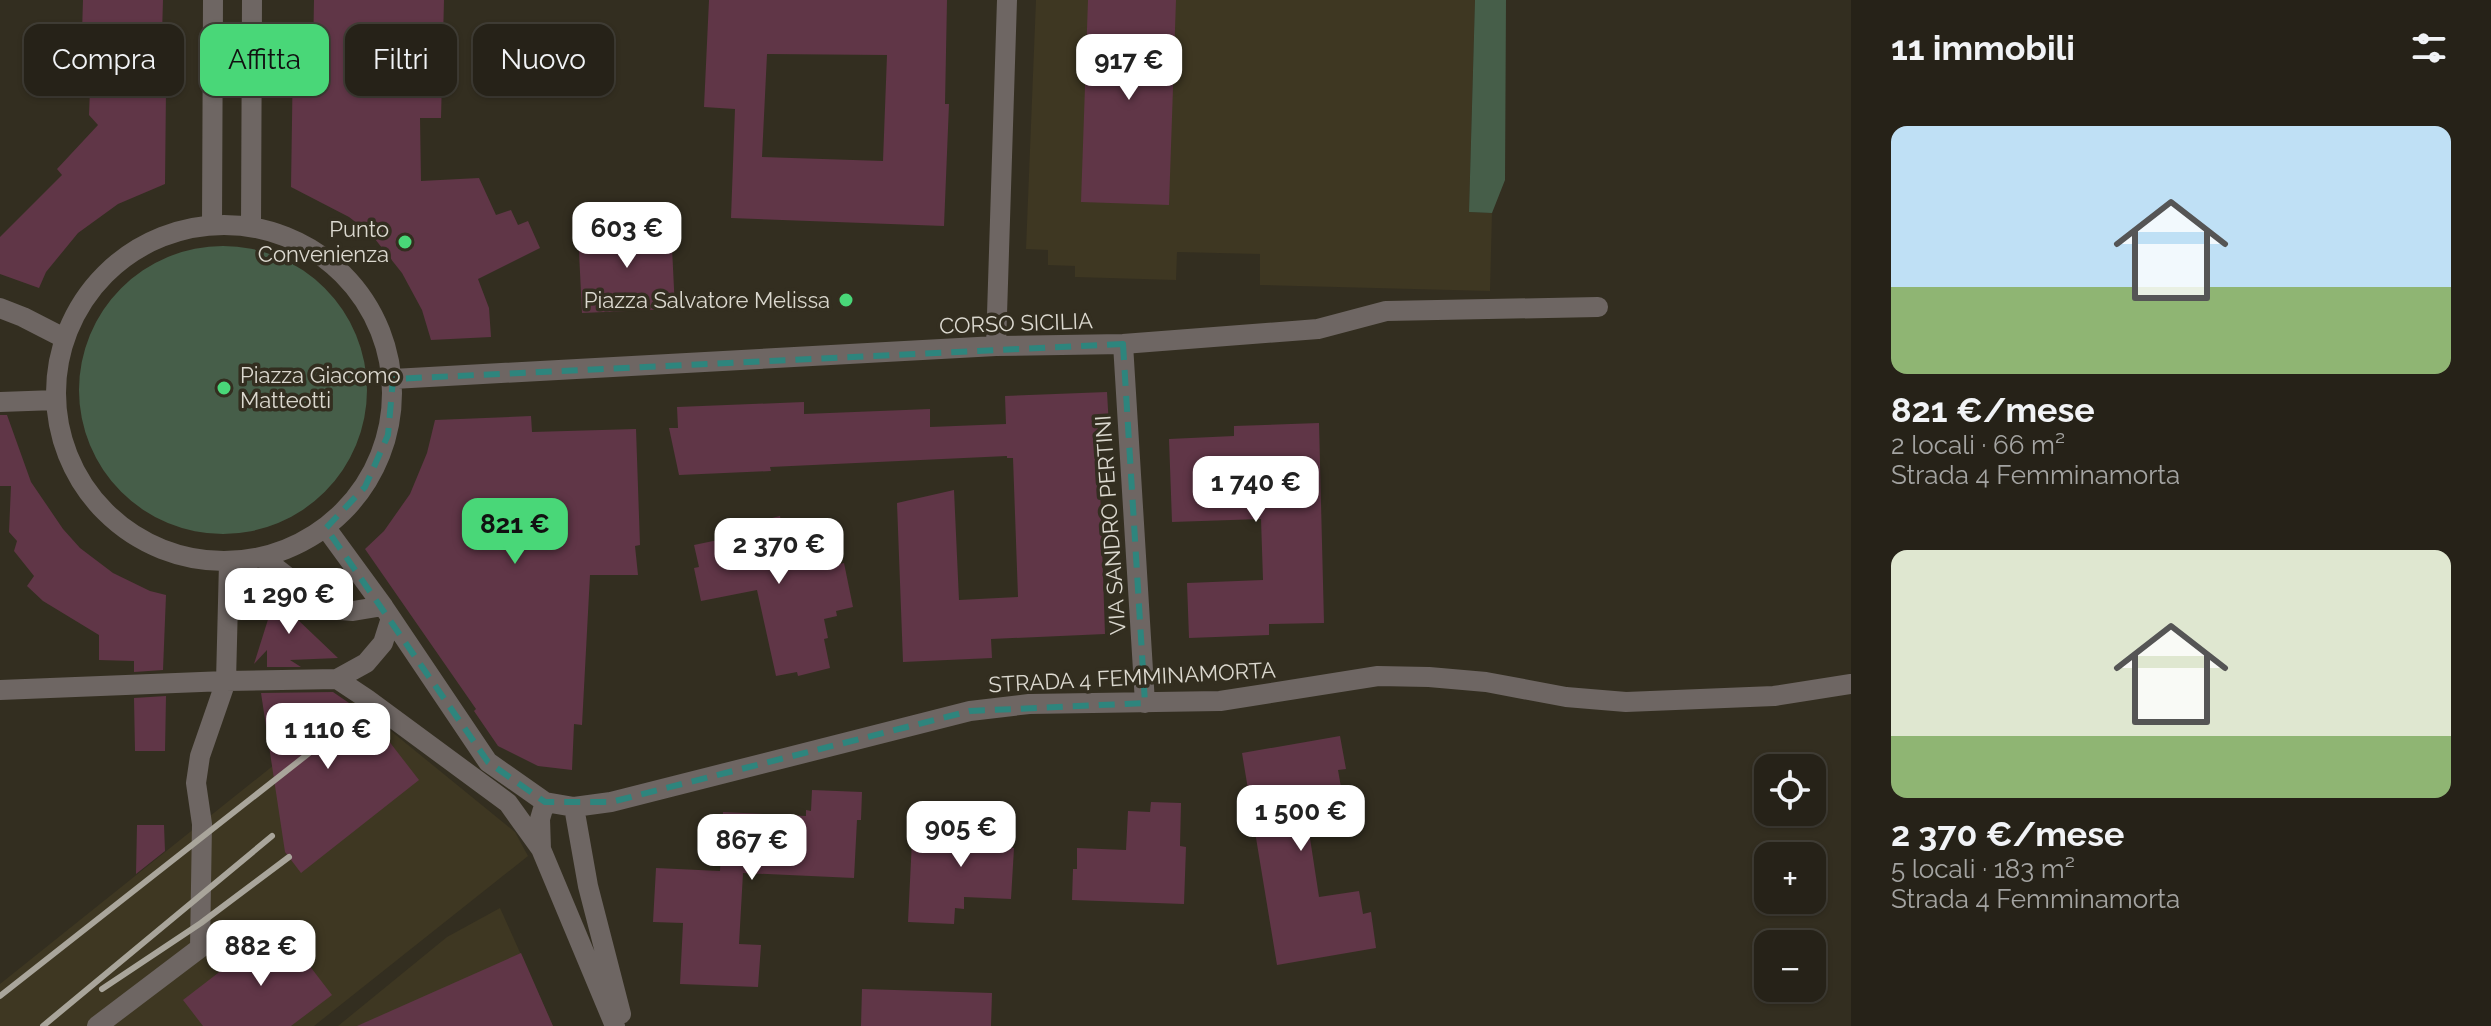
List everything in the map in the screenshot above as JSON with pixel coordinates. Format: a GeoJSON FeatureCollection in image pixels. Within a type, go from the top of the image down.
{"type":"FeatureCollection","features":[{"type":"Feature","properties":{"kind":"street"},"geometry":{"type":"LineString","coordinates":[[212,224],[213,0]]}},
{"type":"Feature","properties":{"kind":"street"},"geometry":{"type":"LineString","coordinates":[[251,226],[252,0]]}},
{"type":"Feature","properties":{"kind":"street"},"geometry":{"type":"LineString","coordinates":[[996,346],[1007,0]]}},
{"type":"Feature","properties":{"kind":"street"},"geometry":{"type":"LineString","coordinates":[[212,224],[251,226],[304,244],[348,278],[379,325],[393,379],[388,435],[365,487],[326,528],[297,546],[263,558],[229,563],[186,558],[145,543],[109,517],[81,483],[63,443],[56,400],[64,338],[87,294],[121,259],[164,235],[212,224]]}},
{"type":"Feature","properties":{"kind":"street","name":"CORSO SICILIA"},"geometry":{"type":"LineString","coordinates":[[393,379],[996,346],[1123,344],[1318,329],[1386,311],[1598,307]]}},
{"type":"Feature","properties":{"kind":"street"},"geometry":{"type":"LineString","coordinates":[[0,308],[64,338]]}},
{"type":"Feature","properties":{"kind":"street","name":"VIA SANDRO PERTINI"},"geometry":{"type":"LineString","coordinates":[[1123,344],[1145,703]]}},
{"type":"Feature","properties":{"kind":"street"},"geometry":{"type":"LineString","coordinates":[[6,402],[56,400]]}},
{"type":"Feature","properties":{"kind":"street","name":"STRADA 4 FEMMINAMORTA"},"geometry":{"type":"LineString","coordinates":[[326,528],[488,762],[545,802],[574,807],[611,802],[970,711],[1029,704],[1220,701],[1378,676],[1486,682],[1566,697],[1626,702],[1774,696],[1851,684]]}},
{"type":"Feature","properties":{"kind":"street"},"geometry":{"type":"LineString","coordinates":[[0,690],[337,679],[366,663],[383,643],[387,612],[329,609],[263,558]]}},
{"type":"Feature","properties":{"kind":"street"},"geometry":{"type":"LineString","coordinates":[[97,1026],[200,948],[202,824],[196,783],[200,756],[226,681],[229,563]]}},
{"type":"Feature","properties":{"kind":"street"},"geometry":{"type":"LineString","coordinates":[[337,679],[508,803],[541,849],[615,1026]]}},
{"type":"Feature","properties":{"kind":"street"},"geometry":{"type":"LineString","coordinates":[[508,803],[545,802],[540,819],[541,849]]}},
{"type":"Feature","properties":{"kind":"street"},"geometry":{"type":"LineString","coordinates":[[574,807],[588,886],[624,1026]]}},
{"type":"Feature","properties":{"kind":"highlighted area"},"geometry":{"type":"Polygon","coordinates":[[[1123,344],[1145,703],[970,711],[611,802],[545,802],[488,762],[326,528],[365,487],[388,435],[393,379],[1123,344]]]}},
{"type":"Feature","properties":{"kind":"shaded area"},"geometry":{"type":"Polygon","coordinates":[[[1036,0],[1475,0],[1469,212],[1492,213],[1490,291],[1260,285],[1260,254],[1177,252],[1176,280],[1075,277],[1075,266],[1048,265],[1048,250],[1026,249],[1036,0]]]}},
{"type":"Feature","properties":{"kind":"shaded area"},"geometry":{"type":"Polygon","coordinates":[[[354,701],[515,832],[528,856],[314,1026],[0,1026],[0,984],[354,701]]]}},
{"type":"Feature","properties":{"kind":"shaded area"},"geometry":{"type":"Polygon","coordinates":[[[500,908],[553,1026],[338,1026],[447,937],[500,908]]]}},
{"type":"Feature","properties":{"kind":"green space"},"geometry":{"type":"Polygon","coordinates":[[[1475,0],[1506,0],[1505,180],[1492,213],[1469,212],[1475,0]]]}},
{"type":"Feature","properties":{"kind":"green space"},"geometry":{"type":"Polygon","coordinates":[[[223,246],[251,249],[278,257],[303,270],[325,288],[343,310],[356,335],[364,362],[367,390],[364,418],[356,445],[343,470],[325,492],[303,510],[278,523],[251,531],[223,534],[195,531],[168,523],[143,510],[121,492],[103,470],[90,445],[82,418],[79,390],[82,362],[90,335],[103,310],[121,288],[143,270],[168,257],[195,249],[223,246]]]}},
{"type":"Feature","properties":{"kind":"building"},"geometry":{"type":"Polygon","coordinates":[[[83,0],[163,0],[162,24],[82,24],[83,0]]]}},
{"type":"Feature","properties":{"kind":"building"},"geometry":{"type":"Polygon","coordinates":[[[314,0],[444,0],[443,24],[345,24],[345,96],[442,96],[441,118],[420,118],[421,181],[479,178],[496,215],[511,210],[518,225],[528,221],[540,248],[478,279],[489,308],[491,337],[431,340],[422,310],[402,273],[371,234],[349,217],[291,187],[292,96],[329,96],[329,24],[314,24],[314,0]]]}},
{"type":"Feature","properties":{"kind":"building"},"geometry":{"type":"Polygon","coordinates":[[[709,0],[947,0],[945,104],[949,104],[944,226],[731,218],[735,109],[704,107],[709,0]],[[767,54],[762,157],[883,161],[887,55],[767,54]]]}},
{"type":"Feature","properties":{"kind":"building"},"geometry":{"type":"Polygon","coordinates":[[[1088,0],[1176,0],[1169,205],[1081,202],[1088,0]]]}},
{"type":"Feature","properties":{"kind":"building"},"geometry":{"type":"Polygon","coordinates":[[[90,96],[166,96],[165,184],[118,204],[78,233],[46,272],[39,288],[0,274],[0,237],[62,175],[57,169],[98,125],[89,115],[90,96]]]}},
{"type":"Feature","properties":{"kind":"building"},"geometry":{"type":"Polygon","coordinates":[[[671,227],[675,309],[582,313],[578,232],[671,227]]]}},
{"type":"Feature","properties":{"kind":"building"},"geometry":{"type":"Polygon","coordinates":[[[1107,392],[1109,427],[1098,427],[1105,634],[991,639],[992,658],[903,662],[897,503],[954,490],[959,600],[1018,597],[1013,458],[770,467],[771,471],[679,475],[669,428],[678,428],[677,407],[804,402],[804,414],[930,409],[930,427],[1006,424],[1005,396],[1107,392]]]}},
{"type":"Feature","properties":{"kind":"building"},"geometry":{"type":"Polygon","coordinates":[[[0,415],[7,415],[31,482],[80,548],[113,573],[150,591],[166,595],[163,670],[134,672],[134,661],[99,660],[99,635],[43,601],[27,586],[34,576],[14,551],[17,541],[9,532],[11,486],[0,486],[0,415]]]}},
{"type":"Feature","properties":{"kind":"building"},"geometry":{"type":"Polygon","coordinates":[[[531,416],[532,432],[636,429],[640,545],[635,546],[638,575],[590,575],[582,725],[574,724],[572,770],[538,766],[498,746],[474,711],[476,709],[365,549],[384,531],[410,494],[427,453],[435,420],[531,416]]]}},
{"type":"Feature","properties":{"kind":"building"},"geometry":{"type":"Polygon","coordinates":[[[1319,423],[1324,623],[1269,624],[1269,635],[1189,638],[1187,583],[1263,580],[1261,519],[1172,522],[1169,439],[1234,436],[1234,426],[1319,423]]]}},
{"type":"Feature","properties":{"kind":"building"},"geometry":{"type":"Polygon","coordinates":[[[780,516],[782,527],[816,520],[827,567],[844,563],[853,607],[836,611],[837,616],[824,619],[828,638],[824,639],[830,668],[798,676],[797,672],[776,676],[757,590],[701,601],[694,568],[699,567],[694,545],[718,540],[716,532],[780,516]]]}},
{"type":"Feature","properties":{"kind":"building"},"geometry":{"type":"Polygon","coordinates":[[[281,588],[306,608],[296,618],[338,658],[290,660],[301,667],[267,667],[267,650],[254,664],[276,594],[281,588]]]}},
{"type":"Feature","properties":{"kind":"building"},"geometry":{"type":"Polygon","coordinates":[[[333,692],[371,718],[419,780],[301,873],[285,852],[261,693],[333,692]]]}},
{"type":"Feature","properties":{"kind":"building"},"geometry":{"type":"Polygon","coordinates":[[[166,696],[165,751],[135,751],[134,698],[166,696]]]}},
{"type":"Feature","properties":{"kind":"building"},"geometry":{"type":"Polygon","coordinates":[[[1340,736],[1346,769],[1338,770],[1342,793],[1304,799],[1319,897],[1359,891],[1363,914],[1371,912],[1376,948],[1277,965],[1242,753],[1340,736]]]}},
{"type":"Feature","properties":{"kind":"building"},"geometry":{"type":"Polygon","coordinates":[[[812,790],[862,792],[854,878],[743,873],[739,944],[761,945],[758,987],[680,984],[683,923],[653,922],[656,868],[720,871],[723,812],[806,816],[806,810],[811,811],[812,790]]]}},
{"type":"Feature","properties":{"kind":"building"},"geometry":{"type":"Polygon","coordinates":[[[1151,802],[1181,803],[1180,846],[1186,847],[1184,904],[1072,900],[1077,848],[1126,850],[1128,811],[1150,812],[1151,802]]]}},
{"type":"Feature","properties":{"kind":"building"},"geometry":{"type":"Polygon","coordinates":[[[968,810],[1010,811],[1008,847],[1014,848],[1011,899],[964,897],[964,909],[955,908],[954,924],[908,922],[912,840],[966,842],[968,810]]]}},
{"type":"Feature","properties":{"kind":"building"},"geometry":{"type":"Polygon","coordinates":[[[137,825],[164,825],[165,851],[136,874],[137,825]]]}},
{"type":"Feature","properties":{"kind":"building"},"geometry":{"type":"Polygon","coordinates":[[[279,926],[332,995],[291,1026],[203,1026],[183,1000],[279,926]]]}},
{"type":"Feature","properties":{"kind":"building"},"geometry":{"type":"Polygon","coordinates":[[[521,953],[553,1026],[357,1026],[521,953]]]}},
{"type":"Feature","properties":{"kind":"building"},"geometry":{"type":"Polygon","coordinates":[[[862,989],[992,993],[991,1026],[861,1026],[862,989]]]}},
{"type":"Feature","properties":{"kind":"railway"},"geometry":{"type":"LineString","coordinates":[[0,996],[355,717]]}},
{"type":"Feature","properties":{"kind":"railway"},"geometry":{"type":"LineString","coordinates":[[43,1026],[272,836]]}},
{"type":"Feature","properties":{"kind":"railway"},"geometry":{"type":"LineString","coordinates":[[102,989],[201,923],[289,857]]}},
{"type":"Feature","properties":{"kind":"place","name":"Punto Convenienza"},"geometry":{"type":"Point","coordinates":[405,242]}},
{"type":"Feature","properties":{"kind":"place","name":"Piazza Salvatore Melissa"},"geometry":{"type":"Point","coordinates":[846,300]}},
{"type":"Feature","properties":{"kind":"place","name":"Piazza Giacomo Matteotti"},"geometry":{"type":"Point","coordinates":[224,388]}}]}
